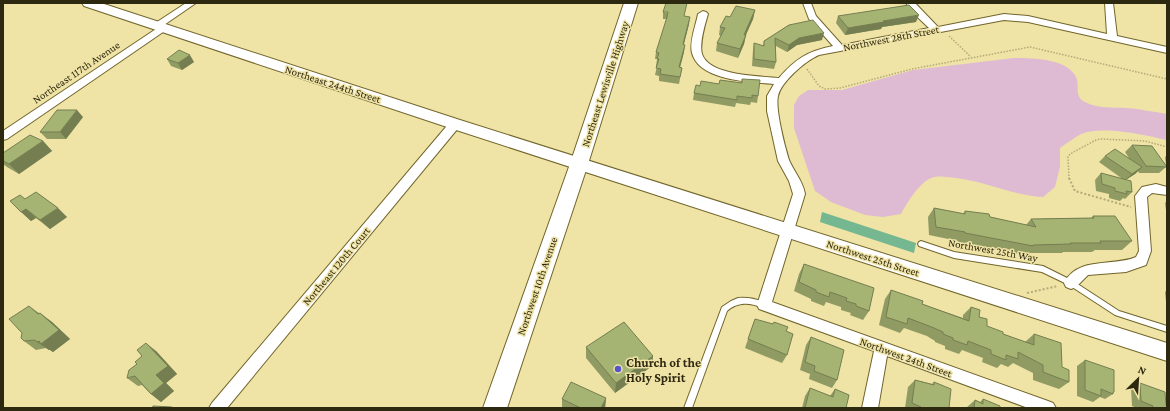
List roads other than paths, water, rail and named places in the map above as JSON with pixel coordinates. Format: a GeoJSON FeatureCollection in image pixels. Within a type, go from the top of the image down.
{"type":"FeatureCollection","features":[{"type":"Feature","properties":{"kind":"main road","name":"Northeast Lewisville Highway"},"geometry":{"type":"LineString","coordinates":[[579,164],[631,3]]}},
{"type":"Feature","properties":{"kind":"main road","name":"Northwest 10th Avenue"},"geometry":{"type":"LineString","coordinates":[[494,408],[579,164]]}},
{"type":"Feature","properties":{"kind":"street","name":"Northeast 244th Street"},"geometry":{"type":"LineString","coordinates":[[88,3],[579,164]]}},
{"type":"Feature","properties":{"kind":"street","name":"Northeast 117th Avenue"},"geometry":{"type":"LineString","coordinates":[[3,136],[160,27],[192,3]]}},
{"type":"Feature","properties":{"kind":"street"},"geometry":{"type":"LineString","coordinates":[[807,3],[812,17],[839,47]]}},
{"type":"Feature","properties":{"kind":"street"},"geometry":{"type":"LineString","coordinates":[[910,3],[915,10],[938,29]]}},
{"type":"Feature","properties":{"kind":"street"},"geometry":{"type":"LineString","coordinates":[[1109,3],[1112,38]]}},
{"type":"Feature","properties":{"kind":"street"},"geometry":{"type":"LineString","coordinates":[[703,14],[697,51],[699,59],[706,66],[721,73],[780,81]]}},
{"type":"Feature","properties":{"kind":"street","name":"Northwest 28th Street"},"geometry":{"type":"LineString","coordinates":[[764,305],[797,200],[798,188],[796,179],[783,158],[772,109],[773,94],[780,81],[813,54],[839,47],[997,18],[1011,17],[1036,21],[1167,50]]}},
{"type":"Feature","properties":{"kind":"street","name":"Northeast 120th Court"},"geometry":{"type":"LineString","coordinates":[[216,408],[455,124]]}},
{"type":"Feature","properties":{"kind":"street","name":"Northwest 25th Street"},"geometry":{"type":"LineString","coordinates":[[579,164],[1167,352]]}},
{"type":"Feature","properties":{"kind":"street"},"geometry":{"type":"LineString","coordinates":[[1071,283],[1085,270],[1126,267],[1140,261],[1145,251],[1142,193],[1148,189],[1167,190]]}},
{"type":"Feature","properties":{"kind":"street","name":"Northwest 24th Street"},"geometry":{"type":"LineString","coordinates":[[764,305],[1048,408]]}},
{"type":"Feature","properties":{"kind":"street"},"geometry":{"type":"LineString","coordinates":[[870,408],[882,348]]}},
{"type":"Feature","properties":{"kind":"lane","name":"Northwest 25th Way"},"geometry":{"type":"LineString","coordinates":[[921,244],[954,255],[1043,269],[1071,283],[1117,313],[1167,329]]}},
{"type":"Feature","properties":{"kind":"lane"},"geometry":{"type":"LineString","coordinates":[[688,408],[724,310],[730,304],[738,301],[755,301],[764,305]]}},
{"type":"Feature","properties":{"kind":"place","name":"Church of the Holy Spirit"},"geometry":{"type":"Point","coordinates":[618,369]}}]}
